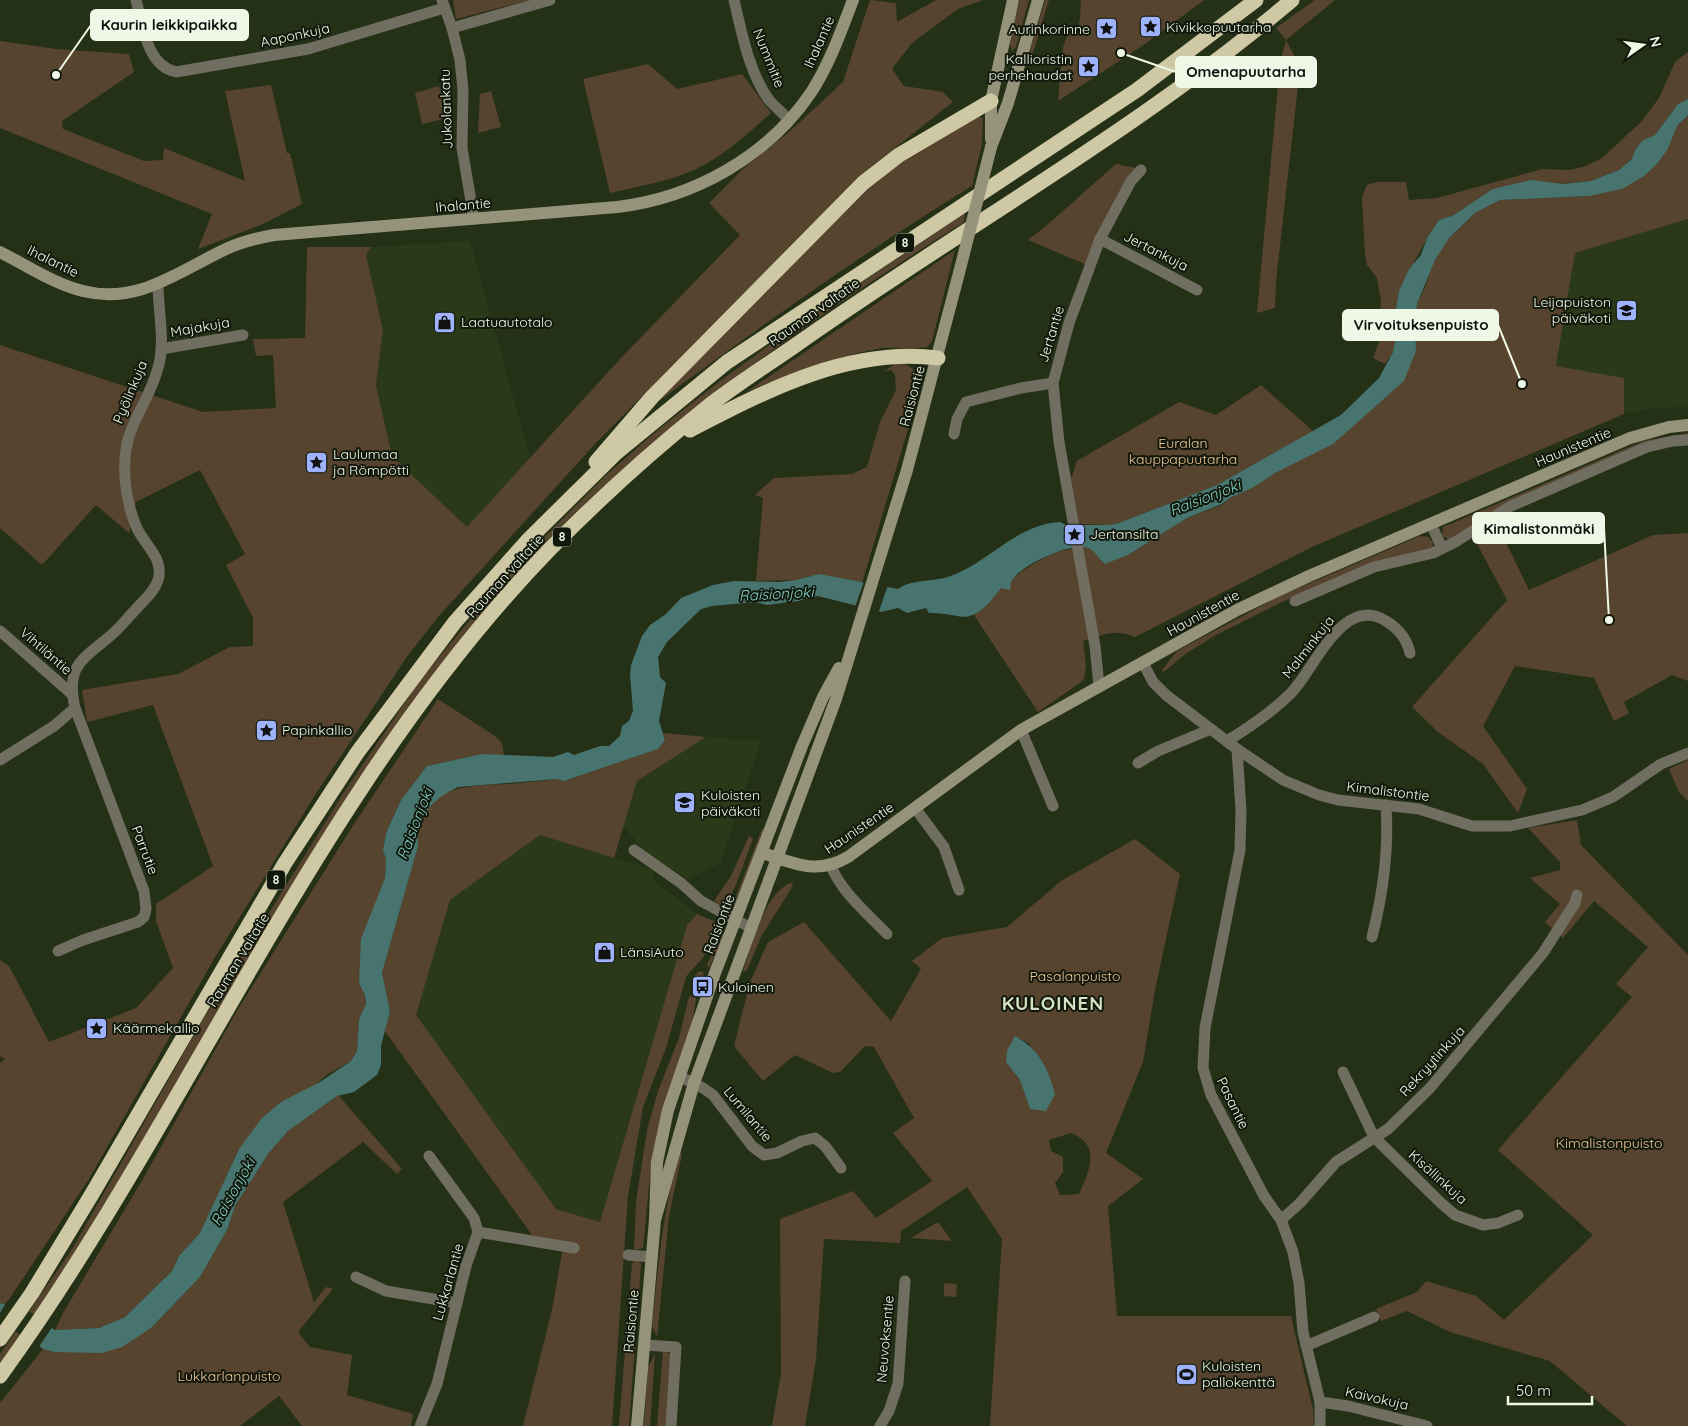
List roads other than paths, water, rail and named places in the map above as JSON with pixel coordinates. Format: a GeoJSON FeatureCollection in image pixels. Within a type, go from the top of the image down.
{"type":"FeatureCollection","features":[{"type":"Feature","properties":{"kind":"highway","name":"Rauman valtatie"},"geometry":{"type":"LineString","coordinates":[[0,1339],[32,1293],[286,863],[357,753],[454,622],[487,583],[566,501],[638,434],[727,362],[1136,90],[1256,0]]}},
{"type":"Feature","properties":{"kind":"highway","name":"Rauman valtatie"},"geometry":{"type":"LineString","coordinates":[[0,1376],[51,1305],[100,1227],[312,868],[384,757],[435,685],[509,593],[585,514],[662,444],[710,405],[875,289],[1011,203],[1149,108],[1292,0]]}},
{"type":"Feature","properties":{"kind":"highway"},"geometry":{"type":"LineString","coordinates":[[566,501],[609,445],[652,397],[863,183],[899,155],[991,101]]}},
{"type":"Feature","properties":{"kind":"highway"},"geometry":{"type":"LineString","coordinates":[[662,444],[754,397],[817,373],[886,356],[938,358]]}},
{"type":"Feature","properties":{"kind":"main road","name":"Ihalantie"},"geometry":{"type":"LineString","coordinates":[[0,252],[71,288],[84,292],[114,295],[129,294],[158,284],[227,249],[258,238],[291,233],[618,207],[661,199],[722,173],[760,147],[789,120],[802,105],[822,73],[853,0]]}},
{"type":"Feature","properties":{"kind":"main road","name":"Raisiontie"},"geometry":{"type":"LineString","coordinates":[[991,147],[991,101],[1012,0]]}},
{"type":"Feature","properties":{"kind":"main road","name":"Raisiontie"},"geometry":{"type":"LineString","coordinates":[[655,1220],[694,1083],[836,698],[849,650],[879,564],[938,358],[991,147],[1008,103],[1038,0]]}},
{"type":"Feature","properties":{"kind":"main road","name":"Haunistentie"},"geometry":{"type":"LineString","coordinates":[[763,853],[814,867],[831,866],[848,858],[1021,730],[1273,592],[1630,438],[1669,426],[1688,425]]}},
{"type":"Feature","properties":{"kind":"main road","name":"Raisiontie"},"geometry":{"type":"LineString","coordinates":[[637,1426],[655,1220],[657,1162],[663,1130],[679,1076],[736,920],[823,697],[849,650]]}},
{"type":"Feature","properties":{"kind":"street","name":"Aaponkuja"},"geometry":{"type":"LineString","coordinates":[[136,0],[153,56],[167,70],[176,72],[308,49],[443,4]]}},
{"type":"Feature","properties":{"kind":"street"},"geometry":{"type":"LineString","coordinates":[[452,28],[550,0]]}},
{"type":"Feature","properties":{"kind":"street","name":"Nummitie"},"geometry":{"type":"LineString","coordinates":[[734,0],[740,28],[756,77],[771,102],[789,120]]}},
{"type":"Feature","properties":{"kind":"street","name":"Jukolankatu"},"geometry":{"type":"LineString","coordinates":[[443,4],[452,28],[462,75],[463,154],[474,219]]}},
{"type":"Feature","properties":{"kind":"street","name":"Jertantie"},"geometry":{"type":"LineString","coordinates":[[1099,686],[1059,442],[1053,383],[1069,323],[1100,239],[1131,181],[1141,170]]}},
{"type":"Feature","properties":{"kind":"street","name":"Jertankuja"},"geometry":{"type":"LineString","coordinates":[[1100,239],[1197,290]]}},
{"type":"Feature","properties":{"kind":"street","name":"Pyölinkuja"},"geometry":{"type":"LineString","coordinates":[[75,708],[72,694],[72,675],[76,665],[120,627],[152,591],[158,582],[160,572],[158,562],[136,528],[130,510],[126,494],[124,461],[130,430],[156,374],[161,348],[158,284]]}},
{"type":"Feature","properties":{"kind":"street","name":"Majakuja"},"geometry":{"type":"LineString","coordinates":[[161,348],[243,335]]}},
{"type":"Feature","properties":{"kind":"street"},"geometry":{"type":"LineString","coordinates":[[954,434],[957,419],[966,402],[1021,388],[1053,383]]}},
{"type":"Feature","properties":{"kind":"street"},"geometry":{"type":"LineString","coordinates":[[1295,600],[1374,567],[1422,556],[1442,548],[1509,507],[1647,447],[1673,441],[1688,440]]}},
{"type":"Feature","properties":{"kind":"street"},"geometry":{"type":"LineString","coordinates":[[1431,524],[1442,548]]}},
{"type":"Feature","properties":{"kind":"street","name":"Malminkuja"},"geometry":{"type":"LineString","coordinates":[[1228,741],[1276,708],[1292,692],[1344,623],[1369,614],[1381,618],[1394,626],[1407,642],[1410,653]]}},
{"type":"Feature","properties":{"kind":"street","name":"Vihtiläntie"},"geometry":{"type":"LineString","coordinates":[[0,632],[72,694]]}},
{"type":"Feature","properties":{"kind":"street","name":"Kimalistontie"},"geometry":{"type":"LineString","coordinates":[[1143,663],[1157,687],[1237,749],[1283,780],[1319,795],[1338,800],[1431,811],[1472,826],[1510,826],[1557,817],[1597,805],[1613,797],[1661,764],[1688,753]]}},
{"type":"Feature","properties":{"kind":"street"},"geometry":{"type":"LineString","coordinates":[[0,760],[54,726],[75,708]]}},
{"type":"Feature","properties":{"kind":"street","name":"Parrutie"},"geometry":{"type":"LineString","coordinates":[[58,951],[83,940],[130,926],[144,917],[146,909],[140,880],[75,708]]}},
{"type":"Feature","properties":{"kind":"street"},"geometry":{"type":"LineString","coordinates":[[1138,763],[1158,751],[1211,729]]}},
{"type":"Feature","properties":{"kind":"street"},"geometry":{"type":"LineString","coordinates":[[1021,730],[1053,806]]}},
{"type":"Feature","properties":{"kind":"street","name":"Pasantie"},"geometry":{"type":"LineString","coordinates":[[1237,749],[1241,810],[1240,850],[1205,1028],[1203,1068],[1211,1095],[1264,1196],[1281,1220],[1296,1266],[1306,1346],[1320,1402],[1320,1426]]}},
{"type":"Feature","properties":{"kind":"street"},"geometry":{"type":"LineString","coordinates":[[1372,937],[1382,897],[1388,830],[1386,805]]}},
{"type":"Feature","properties":{"kind":"street"},"geometry":{"type":"LineString","coordinates":[[915,808],[944,847],[959,890]]}},
{"type":"Feature","properties":{"kind":"street"},"geometry":{"type":"LineString","coordinates":[[634,850],[681,883],[701,900],[751,928]]}},
{"type":"Feature","properties":{"kind":"street"},"geometry":{"type":"LineString","coordinates":[[831,866],[836,878],[850,896],[887,934]]}},
{"type":"Feature","properties":{"kind":"street","name":"Rekryytinkuja"},"geometry":{"type":"LineString","coordinates":[[1281,1220],[1300,1203],[1336,1162],[1403,1117],[1492,1016],[1543,953],[1575,903],[1577,895]]}},
{"type":"Feature","properties":{"kind":"street"},"geometry":{"type":"LineString","coordinates":[[1344,1072],[1374,1137]]}},
{"type":"Feature","properties":{"kind":"street","name":"Lumilantie"},"geometry":{"type":"LineString","coordinates":[[679,1076],[694,1083],[713,1096],[722,1105],[757,1152],[770,1155],[802,1141],[815,1138],[825,1146],[841,1168]]}},
{"type":"Feature","properties":{"kind":"street","name":"Kisällinkuja"},"geometry":{"type":"LineString","coordinates":[[1374,1137],[1455,1215],[1483,1225],[1498,1223],[1518,1215]]}},
{"type":"Feature","properties":{"kind":"street","name":"Lukkarlantie"},"geometry":{"type":"LineString","coordinates":[[420,1426],[437,1384],[466,1266],[478,1232],[474,1218],[429,1156]]}},
{"type":"Feature","properties":{"kind":"street"},"geometry":{"type":"LineString","coordinates":[[478,1232],[574,1248]]}},
{"type":"Feature","properties":{"kind":"street"},"geometry":{"type":"LineString","coordinates":[[628,1255],[652,1256]]}},
{"type":"Feature","properties":{"kind":"street"},"geometry":{"type":"LineString","coordinates":[[356,1277],[386,1290],[457,1303]]}},
{"type":"Feature","properties":{"kind":"street","name":"Neuvoksentie"},"geometry":{"type":"LineString","coordinates":[[880,1426],[889,1411],[898,1384],[905,1281]]}},
{"type":"Feature","properties":{"kind":"street"},"geometry":{"type":"LineString","coordinates":[[1306,1346],[1374,1317]]}},
{"type":"Feature","properties":{"kind":"street"},"geometry":{"type":"LineString","coordinates":[[644,1345],[676,1346],[671,1426]]}},
{"type":"Feature","properties":{"kind":"street","name":"Kaivokuja"},"geometry":{"type":"LineString","coordinates":[[1320,1402],[1348,1406],[1427,1426]]}},
{"type":"Feature","properties":{"kind":"water","name":"Raisionjoki"},"geometry":{"type":"Polygon","coordinates":[[[1688,99],[1688,115],[1677,126],[1668,149],[1656,165],[1644,176],[1622,189],[1589,196],[1500,200],[1475,213],[1449,238],[1435,260],[1417,304],[1415,323],[1416,351],[1404,381],[1333,444],[1275,473],[1222,504],[1187,518],[1128,555],[1105,564],[1093,551],[1084,547],[1067,549],[1044,557],[1015,576],[1011,582],[1010,590],[1001,588],[982,609],[971,616],[929,613],[926,608],[907,613],[898,608],[881,612],[818,596],[767,605],[755,602],[712,606],[701,609],[667,642],[658,657],[660,677],[666,683],[659,721],[665,740],[658,749],[564,781],[556,779],[458,787],[440,797],[428,810],[420,826],[418,846],[382,973],[390,1011],[381,1046],[381,1065],[377,1075],[354,1092],[337,1096],[288,1131],[268,1154],[235,1206],[227,1230],[200,1277],[151,1328],[122,1347],[102,1353],[54,1352],[43,1349],[0,1317],[0,1303],[16,1307],[55,1330],[99,1328],[125,1317],[172,1271],[179,1256],[200,1233],[239,1149],[262,1118],[281,1102],[320,1082],[351,1061],[357,1051],[359,1019],[366,1004],[365,995],[359,983],[361,939],[385,878],[386,859],[383,851],[386,833],[401,800],[427,766],[482,754],[553,757],[568,752],[574,755],[600,746],[609,746],[620,736],[622,726],[629,721],[633,711],[631,665],[642,636],[650,625],[666,614],[681,598],[713,585],[734,581],[779,582],[819,574],[898,589],[916,582],[942,579],[962,571],[1016,537],[1044,524],[1060,522],[1066,525],[1110,525],[1119,523],[1217,485],[1341,415],[1379,378],[1393,352],[1397,329],[1394,319],[1399,291],[1409,269],[1421,255],[1427,238],[1439,220],[1454,215],[1491,190],[1501,187],[1531,180],[1563,184],[1591,181],[1619,170],[1632,159],[1635,150],[1643,140],[1655,135],[1678,104],[1688,99]]]}},
{"type":"Feature","properties":{"kind":"water"},"geometry":{"type":"Polygon","coordinates":[[[1015,1036],[1036,1053],[1046,1068],[1055,1094],[1046,1111],[1030,1109],[1020,1080],[1006,1062],[1007,1051],[1015,1036]]]}},
{"type":"Feature","properties":{"kind":"place","name":"Kivikkopuutarha"},"geometry":{"type":"Point","coordinates":[1150,27]}},
{"type":"Feature","properties":{"kind":"place","name":"Aurinkorinne"},"geometry":{"type":"Point","coordinates":[1106,29]}},
{"type":"Feature","properties":{"kind":"place","name":"Omenapuutarha"},"geometry":{"type":"Point","coordinates":[1121,53]}},
{"type":"Feature","properties":{"kind":"place","name":"Kallioristin perhehaudat"},"geometry":{"type":"Point","coordinates":[1088,67]}},
{"type":"Feature","properties":{"kind":"place","name":"Kaurin leikkipaikka"},"geometry":{"type":"Point","coordinates":[56,75]}},
{"type":"Feature","properties":{"kind":"place","name":"Leijapuiston päiväkoti"},"geometry":{"type":"Point","coordinates":[1627,310]}},
{"type":"Feature","properties":{"kind":"place","name":"Laatuautotalo"},"geometry":{"type":"Point","coordinates":[445,322]}},
{"type":"Feature","properties":{"kind":"place","name":"Virvoituksenpuisto"},"geometry":{"type":"Point","coordinates":[1522,384]}},
{"type":"Feature","properties":{"kind":"place","name":"Laulumaa ja Römpötti"},"geometry":{"type":"Point","coordinates":[317,462]}},
{"type":"Feature","properties":{"kind":"place","name":"Jertansilta"},"geometry":{"type":"Point","coordinates":[1074,534]}},
{"type":"Feature","properties":{"kind":"place","name":"Kimalistonmäki"},"geometry":{"type":"Point","coordinates":[1609,620]}},
{"type":"Feature","properties":{"kind":"place","name":"Papinkallio"},"geometry":{"type":"Point","coordinates":[266,730]}},
{"type":"Feature","properties":{"kind":"place","name":"Kuloisten päiväkoti"},"geometry":{"type":"Point","coordinates":[685,803]}},
{"type":"Feature","properties":{"kind":"place","name":"LänsiAuto"},"geometry":{"type":"Point","coordinates":[604,952]}},
{"type":"Feature","properties":{"kind":"place","name":"Kuloinen"},"geometry":{"type":"Point","coordinates":[702,987]}},
{"type":"Feature","properties":{"kind":"place","name":"Käärmekallio"},"geometry":{"type":"Point","coordinates":[97,1028]}},
{"type":"Feature","properties":{"kind":"place","name":"Kuloisten pallokenttä"},"geometry":{"type":"Point","coordinates":[1186,1374]}},
{"type":"Feature","properties":{"kind":"district","name":"KULOINEN"},"geometry":{"type":"Point","coordinates":[1053,1003]}},
{"type":"Feature","properties":{"kind":"park label","name":"Euralan kauppapuutarha"},"geometry":{"type":"Point","coordinates":[1183,452]}},
{"type":"Feature","properties":{"kind":"park label","name":"Pasalanpuisto"},"geometry":{"type":"Point","coordinates":[1075,976]}},
{"type":"Feature","properties":{"kind":"park label","name":"Kimalistonpuisto"},"geometry":{"type":"Point","coordinates":[1609,1143]}},
{"type":"Feature","properties":{"kind":"park label","name":"Lukkarlanpuisto"},"geometry":{"type":"Point","coordinates":[229,1376]}}]}
